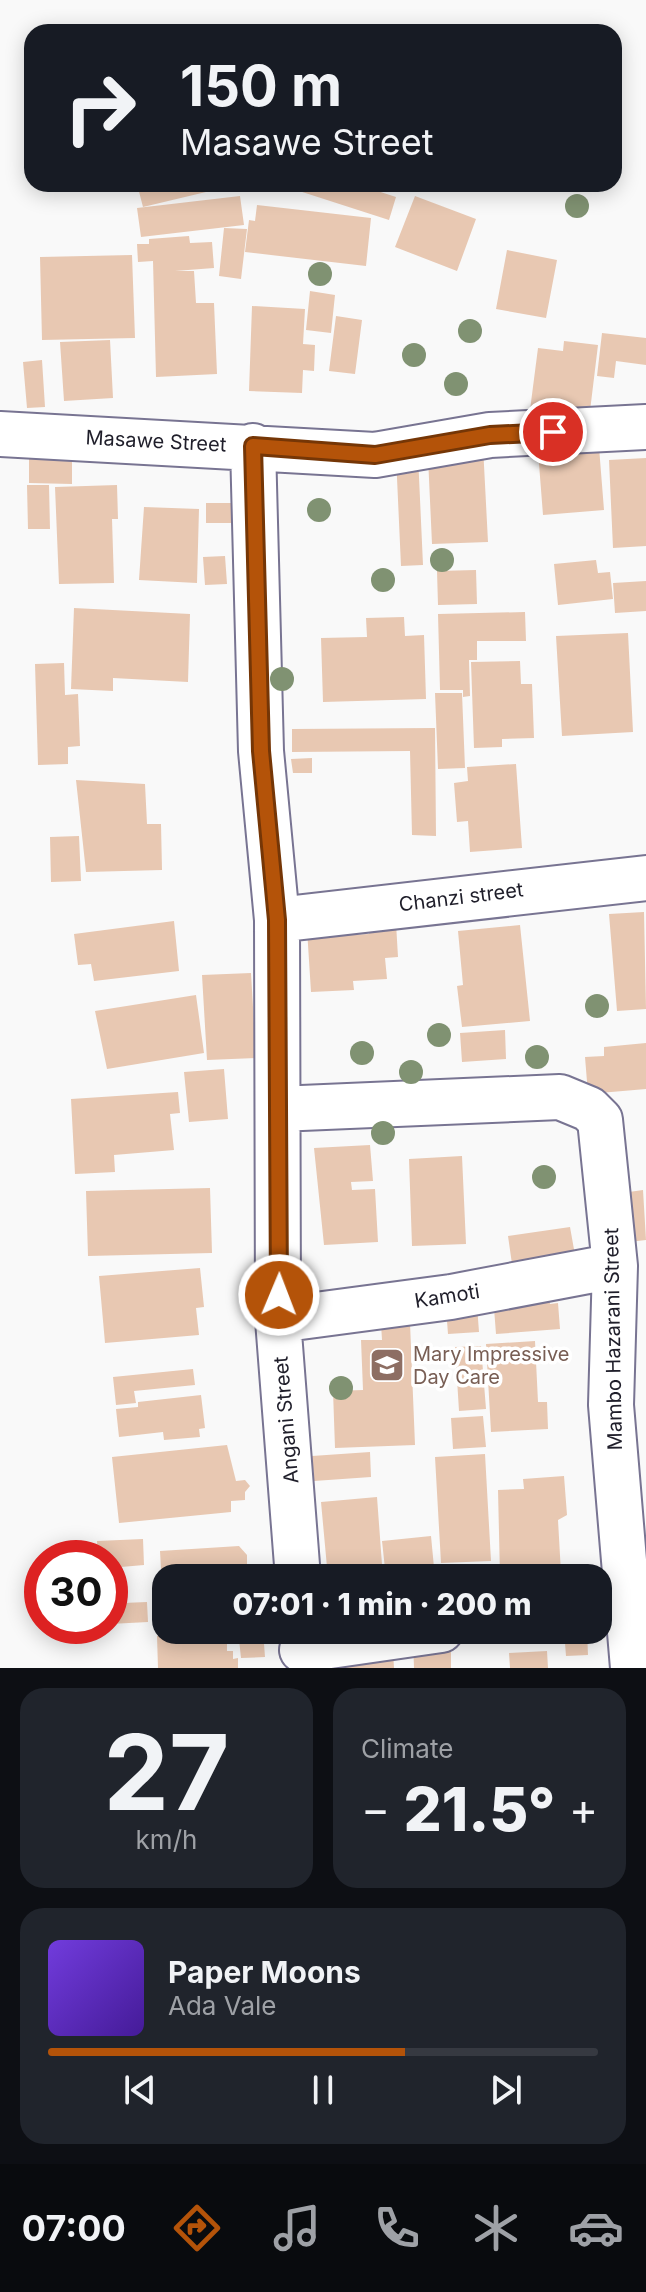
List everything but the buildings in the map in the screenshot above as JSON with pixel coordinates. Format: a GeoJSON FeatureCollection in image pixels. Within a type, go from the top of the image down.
{"type":"FeatureCollection","features":[{"type":"Feature","properties":{"kind":"street","name":"Masawe Street"},"geometry":{"type":"LineString","coordinates":[[0,434],[375,455],[490,435],[646,427]]}},
{"type":"Feature","properties":{"kind":"street","name":"Angani Street"},"geometry":{"type":"LineString","coordinates":[[253,446],[261,751],[277,920],[278,1320],[297,1564]]}},
{"type":"Feature","properties":{"kind":"street","name":"Chanzi street"},"geometry":{"type":"LineString","coordinates":[[277,920],[646,878]]}},
{"type":"Feature","properties":{"kind":"street","name":"Mambo Hazarani Street"},"geometry":{"type":"LineString","coordinates":[[278,1109],[560,1097],[589,1109],[600,1120],[615,1266],[611,1405],[614,1620],[633,1668]]}},
{"type":"Feature","properties":{"kind":"street","name":"Kamoti"},"geometry":{"type":"LineString","coordinates":[[278,1320],[451,1297],[615,1266]]}},
{"type":"Feature","properties":{"kind":"street"},"geometry":{"type":"LineString","coordinates":[[303,1649],[339,1644]]}},
{"type":"Feature","properties":{"kind":"place","name":"Mary Impressive Day Care"},"geometry":{"type":"Point","coordinates":[387,1365]}},
{"type":"Feature","properties":{"kind":"route"},"geometry":{"type":"LineString","coordinates":[[279,1295],[277,920],[261,751],[253,446],[375,455],[490,435],[553,432]]}}]}
